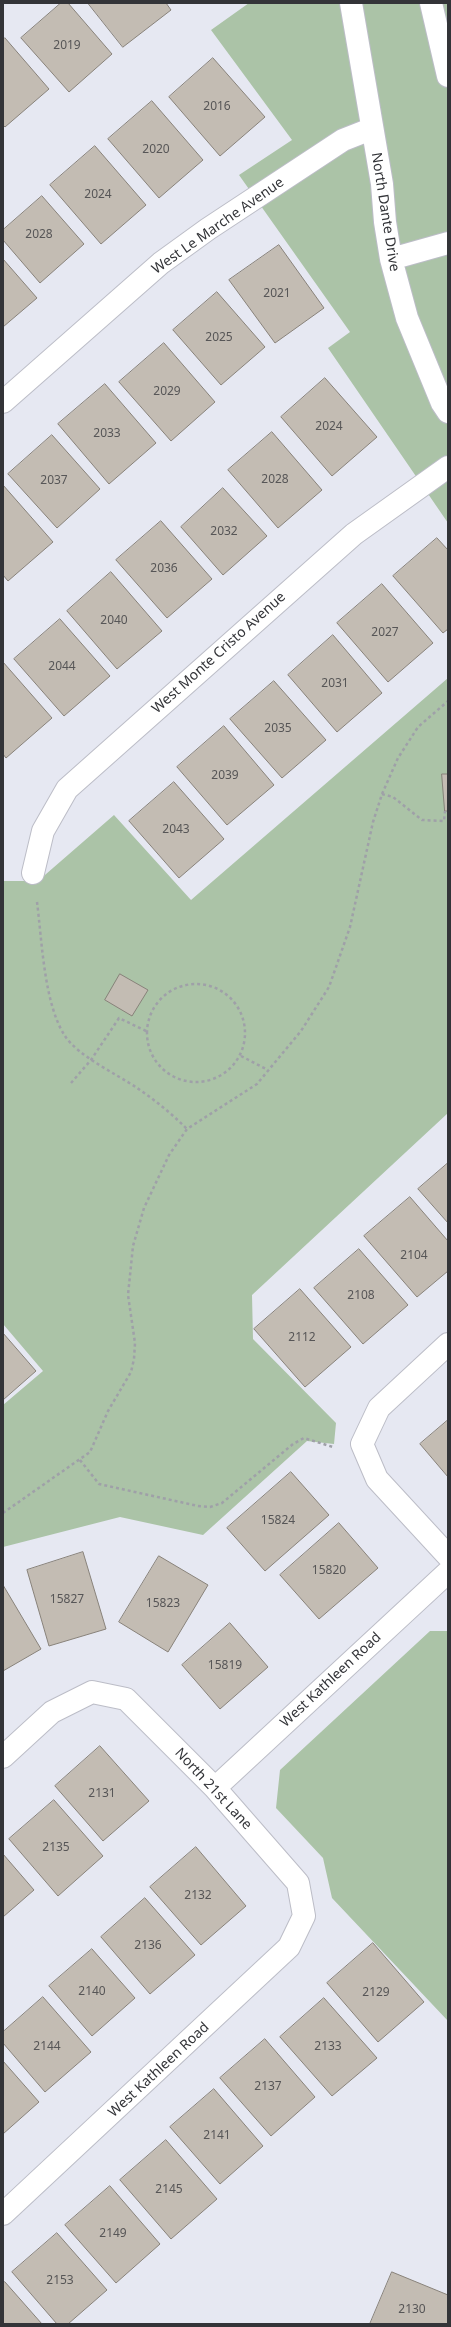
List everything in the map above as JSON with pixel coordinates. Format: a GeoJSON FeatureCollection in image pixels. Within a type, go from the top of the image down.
{"type":"FeatureCollection","features":[{"type":"Feature","properties":{"kind":"street","name":"North Dante Drive"},"geometry":{"type":"LineString","coordinates":[[351,3],[371,129],[382,184],[384,222],[391,259],[407,318],[442,403],[448,412]]}},
{"type":"Feature","properties":{"kind":"street"},"geometry":{"type":"LineString","coordinates":[[431,3],[448,76]]}},
{"type":"Feature","properties":{"kind":"street","name":"West Le Marche Avenue"},"geometry":{"type":"LineString","coordinates":[[3,402],[161,263],[208,229],[343,140],[371,129]]}},
{"type":"Feature","properties":{"kind":"street"},"geometry":{"type":"LineString","coordinates":[[391,259],[448,243]]}},
{"type":"Feature","properties":{"kind":"street","name":"West Monte Cristo Avenue"},"geometry":{"type":"LineString","coordinates":[[33,873],[43,831],[67,788],[354,534],[448,467]]}},
{"type":"Feature","properties":{"kind":"street"},"geometry":{"type":"LineString","coordinates":[[448,1344],[379,1408],[362,1444],[377,1479],[448,1556]]}},
{"type":"Feature","properties":{"kind":"street","name":"West Kathleen Road"},"geometry":{"type":"LineString","coordinates":[[215,1788],[448,1572]]}},
{"type":"Feature","properties":{"kind":"street","name":"North 21st Lane"},"geometry":{"type":"LineString","coordinates":[[3,1757],[52,1712],[92,1692],[126,1699],[215,1788],[298,1883],[304,1916]]}},
{"type":"Feature","properties":{"kind":"street","name":"West Kathleen Road"},"geometry":{"type":"LineString","coordinates":[[3,2214],[289,1947],[304,1916]]}},
{"type":"Feature","properties":{"kind":"path"},"geometry":{"type":"LineString","coordinates":[[3,1513],[90,1452],[108,1411],[131,1372],[135,1343],[128,1295],[133,1246],[144,1208],[169,1155],[186,1129],[257,1084],[301,1031],[329,987],[350,927],[373,822],[382,794],[398,758],[418,726],[448,701]]}},
{"type":"Feature","properties":{"kind":"path"},"geometry":{"type":"LineString","coordinates":[[382,794],[393,797],[422,820],[446,821],[445,811]]}},
{"type":"Feature","properties":{"kind":"path"},"geometry":{"type":"LineString","coordinates":[[33,873],[51,1000],[66,1037],[91,1060],[137,1088],[174,1117],[186,1129]]}},
{"type":"Feature","properties":{"kind":"path"},"geometry":{"type":"LineString","coordinates":[[190,984],[213,986],[233,1000],[245,1022],[245,1042],[240,1056],[233,1067],[217,1078],[199,1083],[180,1081],[166,1073],[151,1054],[146,1031],[154,1006],[169,992],[190,984]]}},
{"type":"Feature","properties":{"kind":"path"},"geometry":{"type":"LineString","coordinates":[[71,1083],[91,1060],[120,1018],[146,1031]]}},
{"type":"Feature","properties":{"kind":"path"},"geometry":{"type":"LineString","coordinates":[[240,1056],[268,1070]]}},
{"type":"Feature","properties":{"kind":"path"},"geometry":{"type":"LineString","coordinates":[[80,1460],[99,1484],[198,1506],[210,1507],[222,1503],[293,1444],[304,1438],[340,1450],[362,1444]]}},
{"type":"Feature","properties":{"kind":"green space"},"geometry":{"type":"Polygon","coordinates":[[[249,3],[448,3],[448,523],[328,348],[350,332],[239,175],[292,140],[211,30],[249,3]]]}},
{"type":"Feature","properties":{"kind":"green space"},"geometry":{"type":"Polygon","coordinates":[[[448,678],[448,1113],[252,1295],[253,1339],[336,1423],[334,1444],[307,1441],[203,1535],[120,1517],[3,1547],[3,1405],[43,1371],[3,1324],[3,881],[38,881],[114,815],[191,900],[448,678]]]}},
{"type":"Feature","properties":{"kind":"green space"},"geometry":{"type":"Polygon","coordinates":[[[430,1631],[448,1631],[448,2021],[332,1898],[323,1858],[276,1808],[280,1770],[430,1631]]]}},
{"type":"Feature","properties":{"kind":"building"},"geometry":{"type":"Polygon","coordinates":[[[61,3],[68,3],[112,54],[69,92],[21,38],[61,3]]]}},
{"type":"Feature","properties":{"kind":"building"},"geometry":{"type":"Polygon","coordinates":[[[88,3],[166,3],[171,10],[123,47],[88,3]]]}},
{"type":"Feature","properties":{"kind":"building"},"geometry":{"type":"Polygon","coordinates":[[[5,38],[49,89],[5,127],[3,125],[3,40],[5,38]]]}},
{"type":"Feature","properties":{"kind":"building"},"geometry":{"type":"Polygon","coordinates":[[[213,58],[265,117],[220,156],[169,97],[213,58]]]}},
{"type":"Feature","properties":{"kind":"building"},"geometry":{"type":"Polygon","coordinates":[[[152,101],[203,160],[159,198],[108,139],[152,101]]]}},
{"type":"Feature","properties":{"kind":"building"},"geometry":{"type":"Polygon","coordinates":[[[95,146],[146,205],[101,244],[50,185],[95,146]]]}},
{"type":"Feature","properties":{"kind":"building"},"geometry":{"type":"Polygon","coordinates":[[[42,196],[84,244],[40,283],[3,240],[3,230],[42,196]]]}},
{"type":"Feature","properties":{"kind":"building"},"geometry":{"type":"Polygon","coordinates":[[[279,245],[324,308],[275,343],[229,280],[279,245]]]}},
{"type":"Feature","properties":{"kind":"building"},"geometry":{"type":"Polygon","coordinates":[[[3,259],[37,298],[3,327],[3,259]]]}},
{"type":"Feature","properties":{"kind":"building"},"geometry":{"type":"Polygon","coordinates":[[[217,292],[265,347],[221,385],[173,330],[217,292]]]}},
{"type":"Feature","properties":{"kind":"building"},"geometry":{"type":"Polygon","coordinates":[[[164,343],[215,402],[171,441],[119,382],[164,343]]]}},
{"type":"Feature","properties":{"kind":"building"},"geometry":{"type":"Polygon","coordinates":[[[325,378],[377,437],[332,476],[281,417],[325,378]]]}},
{"type":"Feature","properties":{"kind":"building"},"geometry":{"type":"Polygon","coordinates":[[[105,384],[156,443],[109,484],[58,424],[105,384]]]}},
{"type":"Feature","properties":{"kind":"building"},"geometry":{"type":"Polygon","coordinates":[[[272,432],[322,490],[278,528],[228,470],[272,432]]]}},
{"type":"Feature","properties":{"kind":"building"},"geometry":{"type":"Polygon","coordinates":[[[52,435],[100,489],[57,528],[8,474],[52,435]]]}},
{"type":"Feature","properties":{"kind":"building"},"geometry":{"type":"Polygon","coordinates":[[[3,485],[53,542],[8,581],[3,575],[3,485]]]}},
{"type":"Feature","properties":{"kind":"building"},"geometry":{"type":"Polygon","coordinates":[[[223,488],[267,536],[223,575],[181,527],[223,488]]]}},
{"type":"Feature","properties":{"kind":"building"},"geometry":{"type":"Polygon","coordinates":[[[161,521],[212,579],[167,618],[116,560],[161,521]]]}},
{"type":"Feature","properties":{"kind":"building"},"geometry":{"type":"Polygon","coordinates":[[[437,538],[448,550],[448,629],[443,633],[393,576],[437,538]]]}},
{"type":"Feature","properties":{"kind":"building"},"geometry":{"type":"Polygon","coordinates":[[[111,572],[162,631],[117,669],[67,611],[111,572]]]}},
{"type":"Feature","properties":{"kind":"building"},"geometry":{"type":"Polygon","coordinates":[[[382,584],[433,643],[388,682],[337,623],[382,584]]]}},
{"type":"Feature","properties":{"kind":"building"},"geometry":{"type":"Polygon","coordinates":[[[60,619],[110,676],[64,716],[14,659],[60,619]]]}},
{"type":"Feature","properties":{"kind":"building"},"geometry":{"type":"Polygon","coordinates":[[[333,635],[382,693],[337,732],[288,675],[333,635]]]}},
{"type":"Feature","properties":{"kind":"building"},"geometry":{"type":"Polygon","coordinates":[[[3,662],[52,718],[6,758],[3,754],[3,662]]]}},
{"type":"Feature","properties":{"kind":"building"},"geometry":{"type":"Polygon","coordinates":[[[274,681],[326,740],[282,778],[230,719],[274,681]]]}},
{"type":"Feature","properties":{"kind":"building"},"geometry":{"type":"Polygon","coordinates":[[[224,726],[274,785],[227,825],[177,767],[224,726]]]}},
{"type":"Feature","properties":{"kind":"building"},"geometry":{"type":"Polygon","coordinates":[[[442,774],[448,774],[448,811],[445,811],[442,774]]]}},
{"type":"Feature","properties":{"kind":"building"},"geometry":{"type":"Polygon","coordinates":[[[174,782],[224,839],[179,878],[129,821],[174,782]]]}},
{"type":"Feature","properties":{"kind":"building"},"geometry":{"type":"Polygon","coordinates":[[[120,974],[148,990],[132,1016],[105,1000],[120,974]]]}},
{"type":"Feature","properties":{"kind":"building"},"geometry":{"type":"Polygon","coordinates":[[[448,1163],[448,1223],[418,1189],[448,1163]]]}},
{"type":"Feature","properties":{"kind":"building"},"geometry":{"type":"Polygon","coordinates":[[[410,1197],[448,1241],[448,1271],[417,1297],[364,1236],[410,1197]]]}},
{"type":"Feature","properties":{"kind":"building"},"geometry":{"type":"Polygon","coordinates":[[[359,1249],[408,1305],[363,1344],[314,1288],[359,1249]]]}},
{"type":"Feature","properties":{"kind":"building"},"geometry":{"type":"Polygon","coordinates":[[[300,1289],[351,1347],[305,1387],[254,1329],[300,1289]]]}},
{"type":"Feature","properties":{"kind":"building"},"geometry":{"type":"Polygon","coordinates":[[[3,1333],[36,1371],[3,1400],[3,1333]]]}},
{"type":"Feature","properties":{"kind":"building"},"geometry":{"type":"Polygon","coordinates":[[[448,1420],[448,1477],[420,1444],[448,1420]]]}},
{"type":"Feature","properties":{"kind":"building"},"geometry":{"type":"Polygon","coordinates":[[[291,1472],[329,1515],[265,1571],[227,1528],[291,1472]]]}},
{"type":"Feature","properties":{"kind":"building"},"geometry":{"type":"Polygon","coordinates":[[[339,1523],[378,1568],[319,1619],[280,1575],[339,1523]]]}},
{"type":"Feature","properties":{"kind":"building"},"geometry":{"type":"Polygon","coordinates":[[[83,1552],[106,1629],[49,1646],[27,1570],[83,1552]]]}},
{"type":"Feature","properties":{"kind":"building"},"geometry":{"type":"Polygon","coordinates":[[[159,1556],[208,1585],[168,1652],[119,1622],[159,1556]]]}},
{"type":"Feature","properties":{"kind":"building"},"geometry":{"type":"Polygon","coordinates":[[[3,1585],[41,1649],[3,1671],[3,1585]]]}},
{"type":"Feature","properties":{"kind":"building"},"geometry":{"type":"Polygon","coordinates":[[[230,1623],[268,1667],[220,1709],[182,1665],[230,1623]]]}},
{"type":"Feature","properties":{"kind":"building"},"geometry":{"type":"Polygon","coordinates":[[[100,1746],[149,1801],[103,1841],[55,1786],[100,1746]]]}},
{"type":"Feature","properties":{"kind":"building"},"geometry":{"type":"Polygon","coordinates":[[[54,1800],[103,1856],[58,1896],[9,1839],[54,1800]]]}},
{"type":"Feature","properties":{"kind":"building"},"geometry":{"type":"Polygon","coordinates":[[[196,1847],[246,1906],[201,1945],[150,1887],[196,1847]]]}},
{"type":"Feature","properties":{"kind":"building"},"geometry":{"type":"Polygon","coordinates":[[[3,1854],[34,1890],[3,1917],[3,1854]]]}},
{"type":"Feature","properties":{"kind":"building"},"geometry":{"type":"Polygon","coordinates":[[[145,1898],[195,1955],[150,1994],[101,1937],[145,1898]]]}},
{"type":"Feature","properties":{"kind":"building"},"geometry":{"type":"Polygon","coordinates":[[[373,1943],[424,2002],[378,2042],[327,1983],[373,1943]]]}},
{"type":"Feature","properties":{"kind":"building"},"geometry":{"type":"Polygon","coordinates":[[[92,1949],[135,1998],[92,2036],[49,1986],[92,1949]]]}},
{"type":"Feature","properties":{"kind":"building"},"geometry":{"type":"Polygon","coordinates":[[[43,1997],[91,2052],[45,2092],[3,2043],[3,2032],[43,1997]]]}},
{"type":"Feature","properties":{"kind":"building"},"geometry":{"type":"Polygon","coordinates":[[[324,1998],[377,2058],[332,2096],[280,2037],[324,1998]]]}},
{"type":"Feature","properties":{"kind":"building"},"geometry":{"type":"Polygon","coordinates":[[[265,2039],[315,2097],[271,2136],[220,2078],[265,2039]]]}},
{"type":"Feature","properties":{"kind":"building"},"geometry":{"type":"Polygon","coordinates":[[[3,2061],[39,2102],[3,2134],[3,2061]]]}},
{"type":"Feature","properties":{"kind":"building"},"geometry":{"type":"Polygon","coordinates":[[[214,2089],[263,2146],[220,2184],[170,2127],[214,2089]]]}},
{"type":"Feature","properties":{"kind":"building"},"geometry":{"type":"Polygon","coordinates":[[[166,2140],[217,2199],[171,2239],[120,2180],[166,2140]]]}},
{"type":"Feature","properties":{"kind":"building"},"geometry":{"type":"Polygon","coordinates":[[[110,2186],[160,2244],[116,2283],[65,2225],[110,2186]]]}},
{"type":"Feature","properties":{"kind":"building"},"geometry":{"type":"Polygon","coordinates":[[[57,2233],[107,2290],[68,2324],[57,2324],[12,2272],[57,2233]]]}},
{"type":"Feature","properties":{"kind":"building"},"geometry":{"type":"Polygon","coordinates":[[[392,2272],[448,2295],[448,2324],[370,2324],[392,2272]]]}},
{"type":"Feature","properties":{"kind":"building"},"geometry":{"type":"Polygon","coordinates":[[[5,2282],[42,2324],[3,2324],[3,2283],[5,2282]]]}}]}
